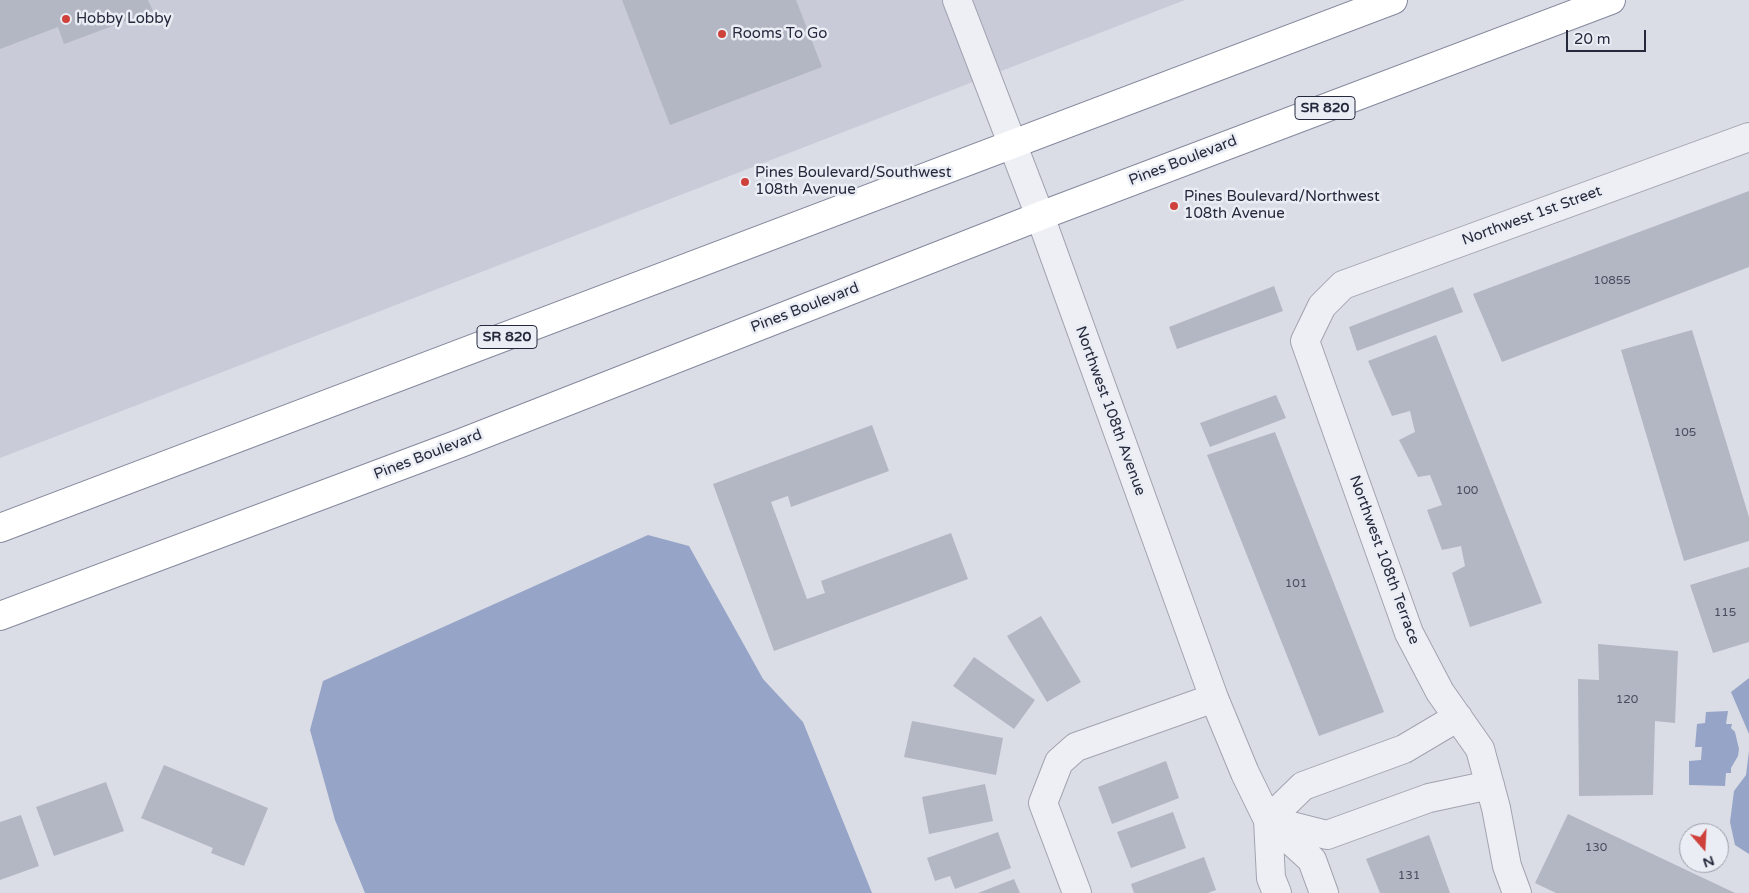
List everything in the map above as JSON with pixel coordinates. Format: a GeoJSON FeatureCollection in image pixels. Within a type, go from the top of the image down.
{"type":"FeatureCollection","features":[{"type":"Feature","properties":{"kind":"highway","name":"SR 820"},"geometry":{"type":"LineString","coordinates":[[0,528],[1393,0]]}},
{"type":"Feature","properties":{"kind":"highway","name":"Pines Boulevard"},"geometry":{"type":"LineString","coordinates":[[0,616],[470,439],[1040,216],[1611,0]]}},
{"type":"Feature","properties":{"kind":"street","name":"Northwest 108th Avenue"},"geometry":{"type":"LineString","coordinates":[[957,0],[1014,144],[1214,698],[1245,773],[1268,820],[1312,860],[1324,893]]}},
{"type":"Feature","properties":{"kind":"street","name":"Northwest 1st Street"},"geometry":{"type":"LineString","coordinates":[[1322,306],[1343,285],[1749,137]]}},
{"type":"Feature","properties":{"kind":"street","name":"Northwest 108th Terrace"},"geometry":{"type":"LineString","coordinates":[[1322,306],[1305,341],[1408,633],[1440,692],[1480,749],[1490,785],[1506,866],[1517,893]]}},
{"type":"Feature","properties":{"kind":"street"},"geometry":{"type":"LineString","coordinates":[[1077,893],[1043,803],[1058,762],[1076,747],[1214,698]]}},
{"type":"Feature","properties":{"kind":"street"},"geometry":{"type":"LineString","coordinates":[[1268,820],[1303,786],[1404,749],[1458,718]]}},
{"type":"Feature","properties":{"kind":"street"},"geometry":{"type":"LineString","coordinates":[[1268,820],[1327,836],[1429,798],[1490,785]]}},
{"type":"Feature","properties":{"kind":"street","name":"Northwest 108th Avenue"},"geometry":{"type":"LineString","coordinates":[[1268,820],[1271,878],[1277,893]]}},
{"type":"Feature","properties":{"kind":"shaded area"},"geometry":{"type":"Polygon","coordinates":[[[0,0],[1185,0],[0,458],[0,0]]]}},
{"type":"Feature","properties":{"kind":"water"},"geometry":{"type":"Polygon","coordinates":[[[648,535],[689,546],[763,679],[803,722],[872,893],[365,893],[335,820],[310,730],[323,681],[648,535]]]}},
{"type":"Feature","properties":{"kind":"water"},"geometry":{"type":"Polygon","coordinates":[[[1749,678],[1749,734],[1731,692],[1749,678]]]}},
{"type":"Feature","properties":{"kind":"water"},"geometry":{"type":"Polygon","coordinates":[[[1728,711],[1726,724],[1732,724],[1731,728],[1735,732],[1739,749],[1738,756],[1731,768],[1731,773],[1726,773],[1725,786],[1689,785],[1689,761],[1701,760],[1702,747],[1695,747],[1697,724],[1705,723],[1706,712],[1728,711]]]}},
{"type":"Feature","properties":{"kind":"water"},"geometry":{"type":"Polygon","coordinates":[[[1749,751],[1749,854],[1735,845],[1730,822],[1734,791],[1746,775],[1749,751]]]}},
{"type":"Feature","properties":{"kind":"building","name":"Hobby Lobby"},"geometry":{"type":"Polygon","coordinates":[[[0,0],[148,0],[153,11],[64,44],[58,27],[0,49],[0,0]]]}},
{"type":"Feature","properties":{"kind":"building","name":"Rooms To Go"},"geometry":{"type":"Polygon","coordinates":[[[622,0],[796,0],[822,67],[670,125],[622,0]]]}},
{"type":"Feature","properties":{"kind":"building"},"geometry":{"type":"Polygon","coordinates":[[[1749,191],[1749,267],[1502,362],[1473,294],[1749,191]]]}},
{"type":"Feature","properties":{"kind":"building"},"geometry":{"type":"Polygon","coordinates":[[[1274,286],[1283,311],[1177,349],[1169,327],[1274,286]]]}},
{"type":"Feature","properties":{"kind":"building"},"geometry":{"type":"Polygon","coordinates":[[[1453,287],[1463,312],[1357,351],[1349,327],[1453,287]]]}},
{"type":"Feature","properties":{"kind":"building"},"geometry":{"type":"Polygon","coordinates":[[[1692,330],[1749,517],[1749,541],[1684,561],[1621,350],[1692,330]]]}},
{"type":"Feature","properties":{"kind":"building"},"geometry":{"type":"Polygon","coordinates":[[[1436,335],[1542,603],[1470,627],[1452,573],[1465,566],[1461,546],[1442,550],[1427,510],[1442,505],[1430,475],[1418,477],[1399,440],[1415,432],[1410,411],[1392,416],[1368,361],[1436,335]]]}},
{"type":"Feature","properties":{"kind":"building"},"geometry":{"type":"Polygon","coordinates":[[[1276,395],[1286,418],[1210,447],[1200,423],[1276,395]]]}},
{"type":"Feature","properties":{"kind":"building"},"geometry":{"type":"Polygon","coordinates":[[[872,425],[889,471],[791,507],[788,496],[771,502],[807,599],[825,593],[821,581],[951,533],[968,579],[774,651],[713,484],[872,425]]]}},
{"type":"Feature","properties":{"kind":"building"},"geometry":{"type":"Polygon","coordinates":[[[1275,432],[1384,712],[1319,736],[1207,455],[1275,432]]]}},
{"type":"Feature","properties":{"kind":"building"},"geometry":{"type":"Polygon","coordinates":[[[1749,567],[1749,642],[1713,653],[1690,585],[1749,567]]]}},
{"type":"Feature","properties":{"kind":"building"},"geometry":{"type":"Polygon","coordinates":[[[1041,616],[1081,682],[1047,702],[1007,636],[1041,616]]]}},
{"type":"Feature","properties":{"kind":"building"},"geometry":{"type":"Polygon","coordinates":[[[1598,644],[1678,651],[1675,723],[1655,721],[1653,795],[1579,796],[1578,679],[1599,680],[1598,644]]]}},
{"type":"Feature","properties":{"kind":"building"},"geometry":{"type":"Polygon","coordinates":[[[974,657],[1035,700],[1014,729],[953,686],[974,657]]]}},
{"type":"Feature","properties":{"kind":"building"},"geometry":{"type":"Polygon","coordinates":[[[912,721],[1003,738],[996,775],[904,757],[912,721]]]}},
{"type":"Feature","properties":{"kind":"building"},"geometry":{"type":"Polygon","coordinates":[[[1166,761],[1179,798],[1112,824],[1098,787],[1166,761]]]}},
{"type":"Feature","properties":{"kind":"building"},"geometry":{"type":"Polygon","coordinates":[[[164,765],[268,808],[244,866],[211,853],[213,848],[141,818],[164,765]]]}},
{"type":"Feature","properties":{"kind":"building"},"geometry":{"type":"Polygon","coordinates":[[[106,782],[124,831],[54,856],[36,807],[106,782]]]}},
{"type":"Feature","properties":{"kind":"building"},"geometry":{"type":"Polygon","coordinates":[[[985,784],[993,821],[929,834],[922,797],[985,784]]]}},
{"type":"Feature","properties":{"kind":"building"},"geometry":{"type":"Polygon","coordinates":[[[1173,812],[1186,848],[1131,868],[1117,832],[1173,812]]]}},
{"type":"Feature","properties":{"kind":"building"},"geometry":{"type":"Polygon","coordinates":[[[1568,814],[1679,867],[1679,873],[1693,873],[1735,893],[1556,893],[1535,883],[1568,814]]]}},
{"type":"Feature","properties":{"kind":"building"},"geometry":{"type":"Polygon","coordinates":[[[21,815],[39,866],[0,880],[0,822],[21,815]]]}},
{"type":"Feature","properties":{"kind":"building"},"geometry":{"type":"Polygon","coordinates":[[[998,832],[1011,868],[955,889],[950,876],[935,881],[927,858],[998,832]]]}},
{"type":"Feature","properties":{"kind":"building"},"geometry":{"type":"Polygon","coordinates":[[[1429,835],[1450,893],[1380,893],[1366,859],[1429,835]]]}},
{"type":"Feature","properties":{"kind":"building"},"geometry":{"type":"Polygon","coordinates":[[[1204,857],[1216,890],[1208,893],[1134,893],[1131,884],[1204,857]]]}},
{"type":"Feature","properties":{"kind":"building"},"geometry":{"type":"Polygon","coordinates":[[[1014,879],[1020,893],[978,893],[1014,879]]]}},
{"type":"Feature","properties":{"kind":"place","name":"Hobby Lobby"},"geometry":{"type":"Point","coordinates":[66,19]}},
{"type":"Feature","properties":{"kind":"place","name":"Rooms To Go"},"geometry":{"type":"Point","coordinates":[722,34]}},
{"type":"Feature","properties":{"kind":"place","name":"Pines Boulevard/Southwest 108th Avenue"},"geometry":{"type":"Point","coordinates":[745,182]}},
{"type":"Feature","properties":{"kind":"place","name":"Pines Boulevard/Northwest 108th Avenue"},"geometry":{"type":"Point","coordinates":[1174,206]}}]}
